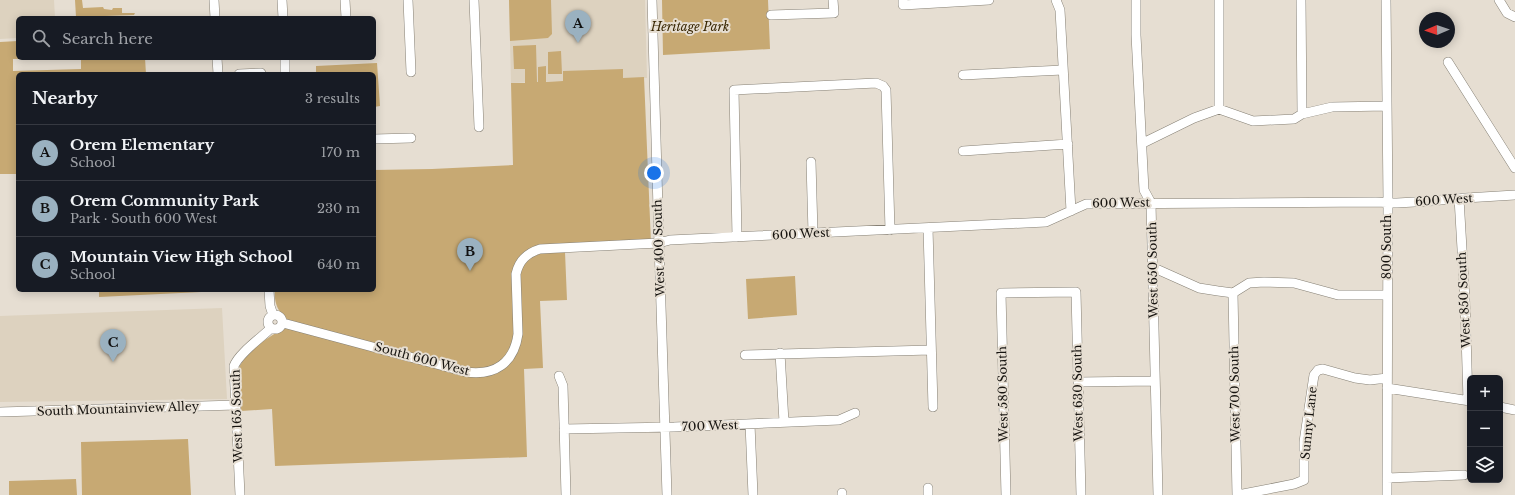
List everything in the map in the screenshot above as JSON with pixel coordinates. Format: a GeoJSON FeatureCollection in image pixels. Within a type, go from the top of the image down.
{"type":"FeatureCollection","features":[{"type":"Feature","properties":{"kind":"street"},"geometry":{"type":"LineString","coordinates":[[214,0],[215,16]]}},
{"type":"Feature","properties":{"kind":"street"},"geometry":{"type":"LineString","coordinates":[[282,0],[283,16]]}},
{"type":"Feature","properties":{"kind":"street"},"geometry":{"type":"LineString","coordinates":[[345,0],[346,16]]}},
{"type":"Feature","properties":{"kind":"street"},"geometry":{"type":"LineString","coordinates":[[408,0],[411,72]]}},
{"type":"Feature","properties":{"kind":"street"},"geometry":{"type":"LineString","coordinates":[[474,0],[479,127]]}},
{"type":"Feature","properties":{"kind":"street","name":"West 400 South"},"geometry":{"type":"LineString","coordinates":[[652,0],[667,495]]}},
{"type":"Feature","properties":{"kind":"street"},"geometry":{"type":"LineString","coordinates":[[771,15],[834,13],[833,0]]}},
{"type":"Feature","properties":{"kind":"street"},"geometry":{"type":"LineString","coordinates":[[903,2],[989,0]]}},
{"type":"Feature","properties":{"kind":"street"},"geometry":{"type":"LineString","coordinates":[[1056,0],[1060,10],[1071,211]]}},
{"type":"Feature","properties":{"kind":"street","name":"West 650 South"},"geometry":{"type":"LineString","coordinates":[[1136,0],[1136,35],[1143,143],[1144,190],[1151,203],[1158,495]]}},
{"type":"Feature","properties":{"kind":"street"},"geometry":{"type":"LineString","coordinates":[[1219,0],[1219,109]]}},
{"type":"Feature","properties":{"kind":"street"},"geometry":{"type":"LineString","coordinates":[[1301,0],[1302,114]]}},
{"type":"Feature","properties":{"kind":"street","name":"800 South"},"geometry":{"type":"LineString","coordinates":[[1386,0],[1388,202],[1387,495]]}},
{"type":"Feature","properties":{"kind":"street"},"geometry":{"type":"LineString","coordinates":[[1499,0],[1507,13],[1515,18]]}},
{"type":"Feature","properties":{"kind":"street"},"geometry":{"type":"LineString","coordinates":[[217,60],[218,72]]}},
{"type":"Feature","properties":{"kind":"street"},"geometry":{"type":"LineString","coordinates":[[284,60],[285,72]]}},
{"type":"Feature","properties":{"kind":"street"},"geometry":{"type":"LineString","coordinates":[[1448,62],[1515,168]]}},
{"type":"Feature","properties":{"kind":"street"},"geometry":{"type":"LineString","coordinates":[[963,75],[1063,70]]}},
{"type":"Feature","properties":{"kind":"street"},"geometry":{"type":"LineString","coordinates":[[737,237],[734,90],[876,82],[883,86],[886,90],[890,230]]}},
{"type":"Feature","properties":{"kind":"street"},"geometry":{"type":"LineString","coordinates":[[1143,143],[1194,118],[1219,109],[1253,120],[1294,119],[1302,114],[1332,107],[1387,106]]}},
{"type":"Feature","properties":{"kind":"street"},"geometry":{"type":"LineString","coordinates":[[376,139],[411,138]]}},
{"type":"Feature","properties":{"kind":"street"},"geometry":{"type":"LineString","coordinates":[[963,151],[1068,144]]}},
{"type":"Feature","properties":{"kind":"street"},"geometry":{"type":"LineString","coordinates":[[811,162],[813,233]]}},
{"type":"Feature","properties":{"kind":"street","name":"600 West"},"geometry":{"type":"LineString","coordinates":[[659,243],[670,240],[1046,222],[1086,204],[1397,203],[1459,198],[1515,196]]}},
{"type":"Feature","properties":{"kind":"street","name":"West 850 South"},"geometry":{"type":"LineString","coordinates":[[1459,198],[1468,375]]}},
{"type":"Feature","properties":{"kind":"street"},"geometry":{"type":"LineString","coordinates":[[928,228],[933,407]]}},
{"type":"Feature","properties":{"kind":"street","name":"South 600 West"},"geometry":{"type":"LineString","coordinates":[[283,322],[466,372],[488,372],[498,368],[509,358],[517,342],[516,274],[521,261],[528,254],[540,249],[659,243]]}},
{"type":"Feature","properties":{"kind":"street"},"geometry":{"type":"LineString","coordinates":[[1152,266],[1199,288],[1218,292],[1233,292],[1249,283],[1264,282],[1294,283],[1338,295],[1387,295]]}},
{"type":"Feature","properties":{"kind":"street"},"geometry":{"type":"LineString","coordinates":[[269,292],[270,306],[273,315]]}},
{"type":"Feature","properties":{"kind":"street","name":"West 580 South"},"geometry":{"type":"LineString","coordinates":[[1006,495],[1001,293],[1076,292]]}},
{"type":"Feature","properties":{"kind":"street","name":"West 630 South"},"geometry":{"type":"LineString","coordinates":[[1076,292],[1081,495]]}},
{"type":"Feature","properties":{"kind":"street","name":"West 700 South"},"geometry":{"type":"LineString","coordinates":[[1233,292],[1238,495]]}},
{"type":"Feature","properties":{"kind":"street"},"geometry":{"type":"LineString","coordinates":[[273,315],[282,318],[283,322]]}},
{"type":"Feature","properties":{"kind":"street"},"geometry":{"type":"LineString","coordinates":[[271,328],[268,321],[273,315]]}},
{"type":"Feature","properties":{"kind":"street","name":"West 165 South"},"geometry":{"type":"LineString","coordinates":[[240,495],[234,371],[236,362],[271,328],[278,329],[281,327],[283,322]]}},
{"type":"Feature","properties":{"kind":"street"},"geometry":{"type":"LineString","coordinates":[[745,355],[931,350]]}},
{"type":"Feature","properties":{"kind":"street"},"geometry":{"type":"LineString","coordinates":[[780,353],[784,422]]}},
{"type":"Feature","properties":{"kind":"street","name":"Sunny Lane"},"geometry":{"type":"LineString","coordinates":[[1238,495],[1294,484],[1304,480],[1304,442],[1314,375],[1318,370],[1323,369],[1355,378],[1370,380],[1387,378]]}},
{"type":"Feature","properties":{"kind":"street"},"geometry":{"type":"LineString","coordinates":[[559,376],[563,386],[566,495]]}},
{"type":"Feature","properties":{"kind":"street"},"geometry":{"type":"LineString","coordinates":[[1078,382],[1155,380]]}},
{"type":"Feature","properties":{"kind":"street"},"geometry":{"type":"LineString","coordinates":[[1387,388],[1467,401]]}},
{"type":"Feature","properties":{"kind":"street","name":"South Mountainview Alley"},"geometry":{"type":"LineString","coordinates":[[0,412],[236,405]]}},
{"type":"Feature","properties":{"kind":"street"},"geometry":{"type":"LineString","coordinates":[[1503,408],[1515,410]]}},
{"type":"Feature","properties":{"kind":"street","name":"700 West"},"geometry":{"type":"LineString","coordinates":[[564,429],[666,428],[838,420],[855,413]]}},
{"type":"Feature","properties":{"kind":"street"},"geometry":{"type":"LineString","coordinates":[[750,424],[752,495]]}},
{"type":"Feature","properties":{"kind":"street"},"geometry":{"type":"LineString","coordinates":[[1387,478],[1464,475]]}},
{"type":"Feature","properties":{"kind":"shaded area"},"geometry":{"type":"Polygon","coordinates":[[[0,0],[54,0],[55,16],[16,16],[16,38],[0,39],[0,0]]]}},
{"type":"Feature","properties":{"kind":"shaded area"},"geometry":{"type":"Polygon","coordinates":[[[509,0],[645,0],[647,78],[511,83],[509,0]]]}},
{"type":"Feature","properties":{"kind":"shaded area"},"geometry":{"type":"Polygon","coordinates":[[[222,308],[227,399],[0,402],[0,316],[222,308]]]}},
{"type":"Feature","properties":{"kind":"green space"},"geometry":{"type":"Polygon","coordinates":[[[75,0],[82,0],[83,8],[103,7],[104,9],[112,10],[113,8],[122,8],[122,13],[135,13],[134,15],[76,16],[75,0]]]}},
{"type":"Feature","properties":{"kind":"green space"},"geometry":{"type":"Polygon","coordinates":[[[509,0],[551,0],[552,34],[548,38],[510,41],[509,0]]]}},
{"type":"Feature","properties":{"kind":"green space","name":"Heritage Park"},"geometry":{"type":"Polygon","coordinates":[[[662,0],[768,0],[770,49],[663,55],[662,0]]]}},
{"type":"Feature","properties":{"kind":"green space"},"geometry":{"type":"Polygon","coordinates":[[[16,41],[16,59],[13,59],[13,71],[81,69],[81,60],[145,60],[146,72],[16,72],[16,174],[0,174],[0,42],[16,41]]]}},
{"type":"Feature","properties":{"kind":"green space"},"geometry":{"type":"Polygon","coordinates":[[[536,45],[537,82],[538,67],[546,66],[546,82],[563,81],[563,71],[623,69],[623,78],[644,77],[651,243],[565,252],[567,300],[540,301],[543,368],[524,369],[527,457],[275,466],[272,409],[241,411],[238,371],[244,359],[256,347],[270,336],[283,330],[287,319],[277,306],[275,292],[376,292],[376,170],[513,165],[511,83],[525,83],[525,69],[514,69],[513,46],[536,45]]]}},
{"type":"Feature","properties":{"kind":"green space"},"geometry":{"type":"Polygon","coordinates":[[[561,51],[562,74],[548,74],[548,52],[561,51]]]}},
{"type":"Feature","properties":{"kind":"green space"},"geometry":{"type":"Polygon","coordinates":[[[377,63],[380,106],[376,107],[376,72],[316,72],[316,66],[377,63]]]}},
{"type":"Feature","properties":{"kind":"green space"},"geometry":{"type":"Polygon","coordinates":[[[795,276],[797,315],[748,319],[746,279],[795,276]]]}},
{"type":"Feature","properties":{"kind":"green space"},"geometry":{"type":"Polygon","coordinates":[[[99,292],[201,292],[99,297],[99,292]]]}},
{"type":"Feature","properties":{"kind":"green space"},"geometry":{"type":"Polygon","coordinates":[[[188,439],[191,495],[82,495],[81,442],[188,439]]]}},
{"type":"Feature","properties":{"kind":"green space"},"geometry":{"type":"Polygon","coordinates":[[[76,479],[77,495],[9,495],[9,481],[76,479]]]}},
{"type":"Feature","properties":{"kind":"place","name":"Orem Elementary"},"geometry":{"type":"Point","coordinates":[578,43]}},
{"type":"Feature","properties":{"kind":"place","name":"Orem Community Park"},"geometry":{"type":"Point","coordinates":[470,271]}},
{"type":"Feature","properties":{"kind":"place","name":"Mountain View High School"},"geometry":{"type":"Point","coordinates":[113,362]}}]}
